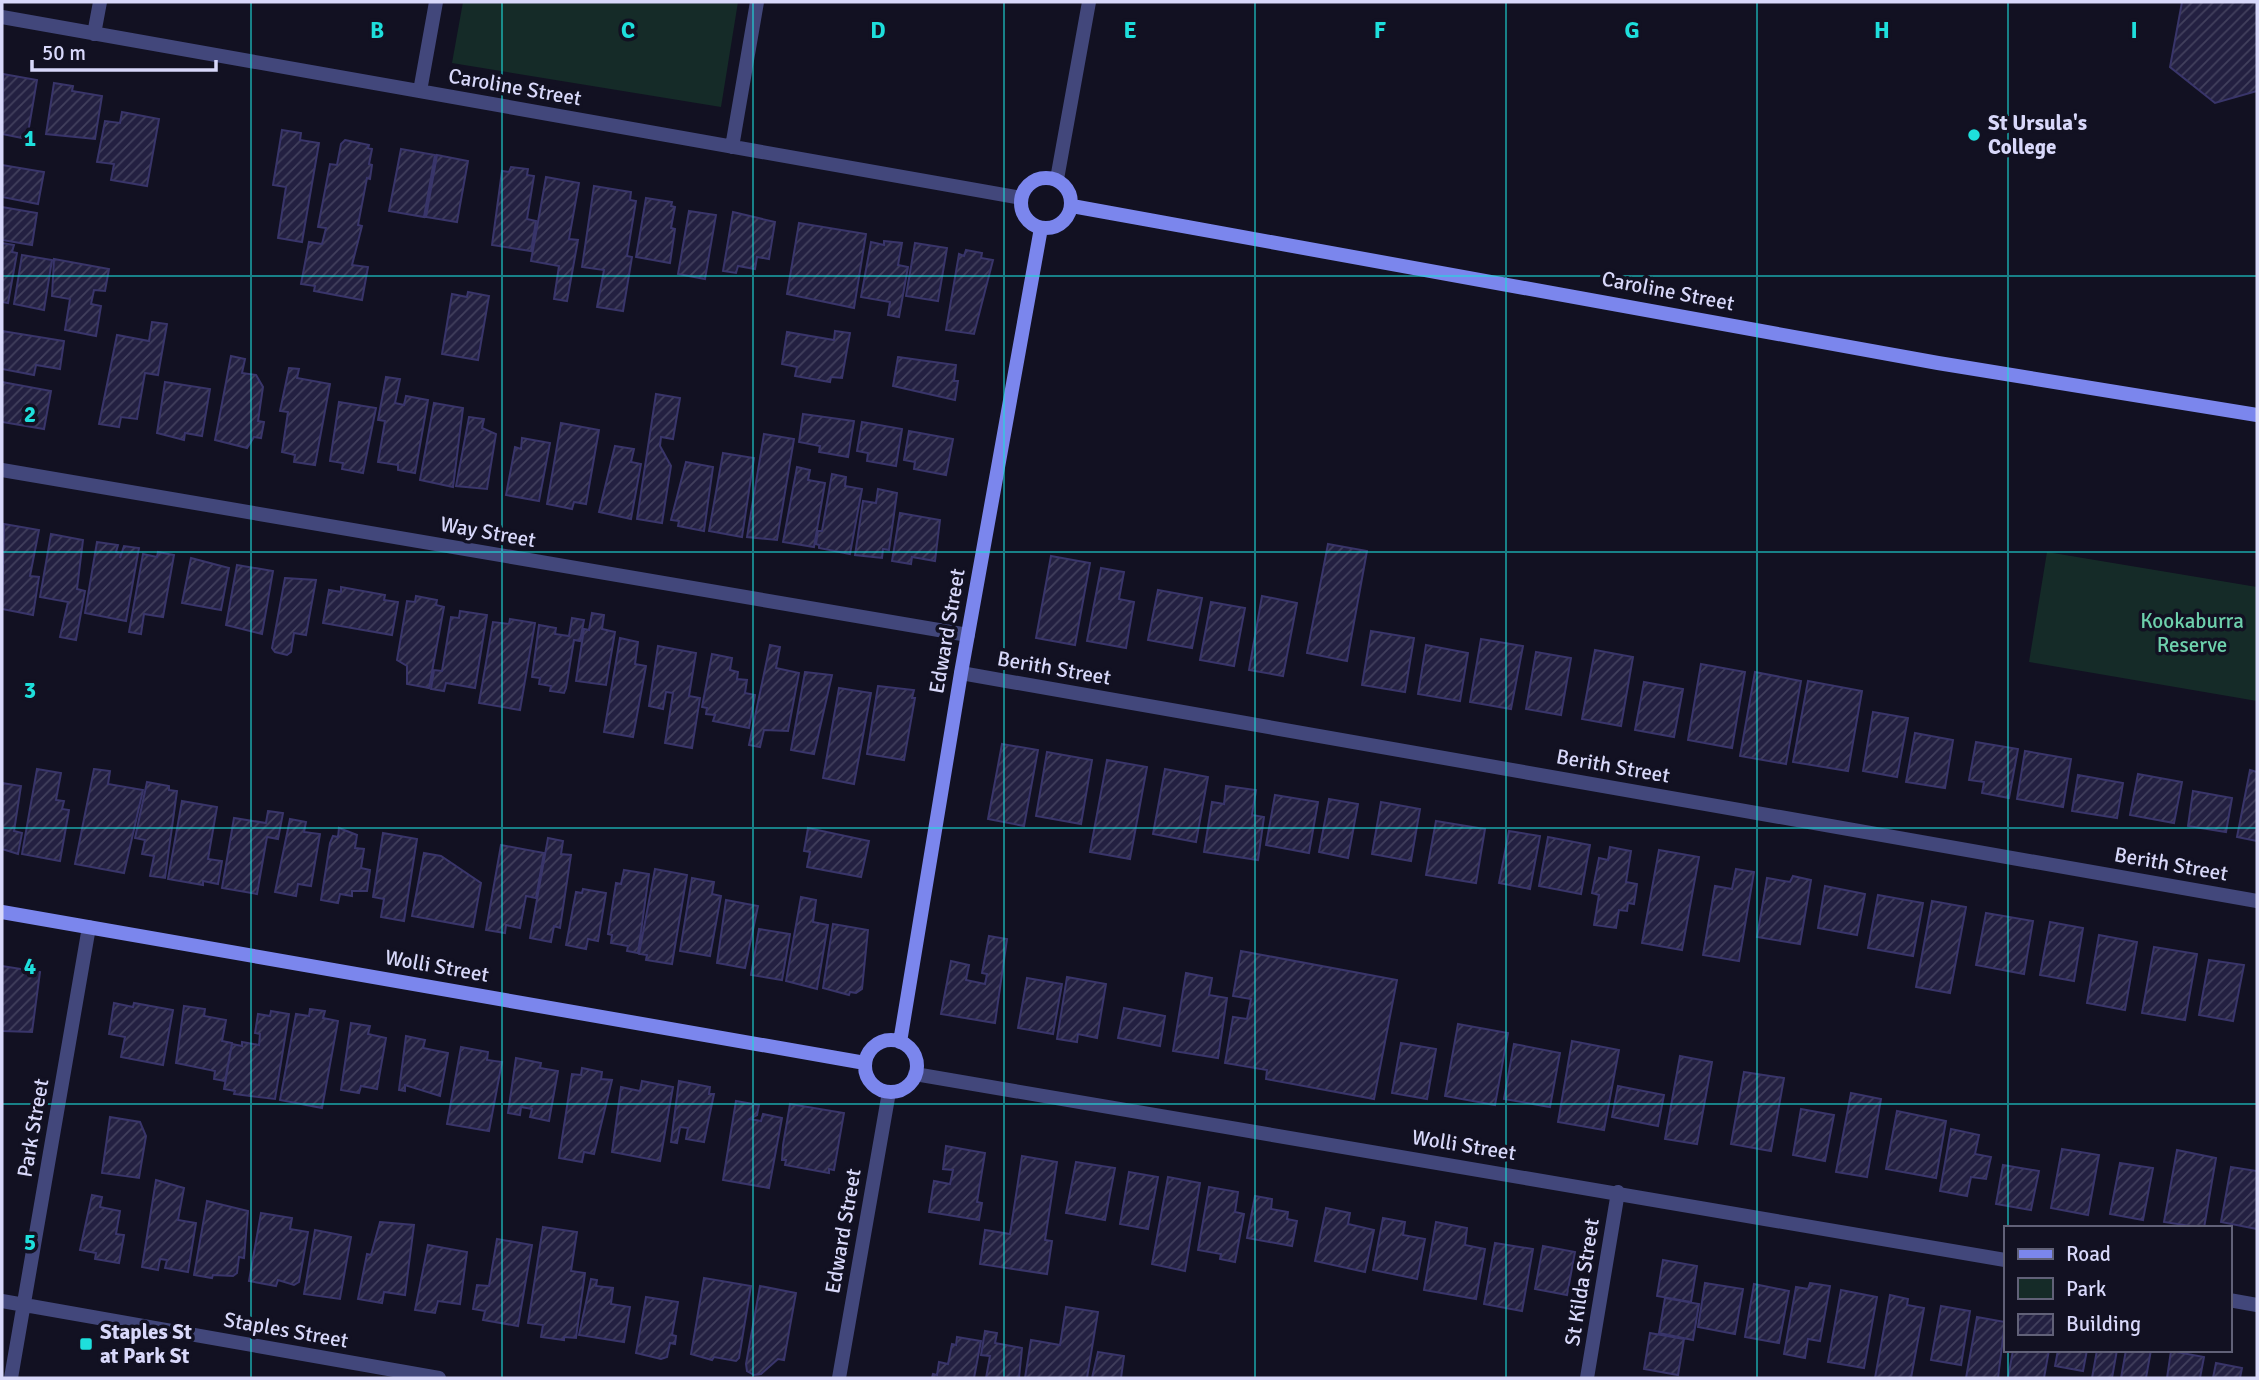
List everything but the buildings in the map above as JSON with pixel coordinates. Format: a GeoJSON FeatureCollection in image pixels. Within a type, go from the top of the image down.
{"type":"FeatureCollection","features":[{"type":"Feature","properties":{"kind":"street"},"geometry":{"type":"LineString","coordinates":[[94,34],[100,2]]}},
{"type":"Feature","properties":{"kind":"street"},"geometry":{"type":"LineString","coordinates":[[420,92],[436,2]]}},
{"type":"Feature","properties":{"kind":"street"},"geometry":{"type":"LineString","coordinates":[[732,147],[757,2]]}},
{"type":"Feature","properties":{"kind":"street"},"geometry":{"type":"LineString","coordinates":[[1057,179],[1089,2]]}},
{"type":"Feature","properties":{"kind":"street","name":"Caroline Street"},"geometry":{"type":"LineString","coordinates":[[2,17],[1021,198]]}},
{"type":"Feature","properties":{"kind":"street"},"geometry":{"type":"LineString","coordinates":[[1057,179],[1068,190],[1072,206],[1069,214],[1057,226],[1041,228],[1025,217],[1021,198],[1034,180],[1057,179]]}},
{"type":"Feature","properties":{"kind":"street","name":"Caroline Street"},"geometry":{"type":"LineString","coordinates":[[1072,206],[1938,363],[2257,415]]}},
{"type":"Feature","properties":{"kind":"street","name":"Edward Street"},"geometry":{"type":"LineString","coordinates":[[900,1042],[961,673],[1041,228]]}},
{"type":"Feature","properties":{"kind":"street","name":"Way Street"},"geometry":{"type":"LineString","coordinates":[[2,470],[968,635]]}},
{"type":"Feature","properties":{"kind":"street","name":"Berith Street"},"geometry":{"type":"LineString","coordinates":[[961,673],[2257,901]]}},
{"type":"Feature","properties":{"kind":"street","name":"Wolli Street"},"geometry":{"type":"LineString","coordinates":[[2,912],[865,1063]]}},
{"type":"Feature","properties":{"kind":"street","name":"Park Street"},"geometry":{"type":"LineString","coordinates":[[11,1378],[89,927]]}},
{"type":"Feature","properties":{"kind":"street"},"geometry":{"type":"LineString","coordinates":[[892,1040],[900,1042],[916,1059],[915,1074],[905,1087],[889,1092],[881,1090],[868,1079],[865,1063],[877,1044],[892,1040]]}},
{"type":"Feature","properties":{"kind":"street","name":"Wolli Street"},"geometry":{"type":"LineString","coordinates":[[915,1074],[2004,1260]]}},
{"type":"Feature","properties":{"kind":"street","name":"Edward Street"},"geometry":{"type":"LineString","coordinates":[[839,1378],[889,1092]]}},
{"type":"Feature","properties":{"kind":"street","name":"St Kilda Street"},"geometry":{"type":"LineString","coordinates":[[1587,1378],[1618,1192]]}},
{"type":"Feature","properties":{"kind":"street"},"geometry":{"type":"LineString","coordinates":[[2231,1300],[2257,1305]]}},
{"type":"Feature","properties":{"kind":"street","name":"Staples Street"},"geometry":{"type":"LineString","coordinates":[[2,1301],[439,1378]]}},
{"type":"Feature","properties":{"kind":"green space"},"geometry":{"type":"Polygon","coordinates":[[[463,2],[738,2],[721,107],[452,63],[463,2]]]}},
{"type":"Feature","properties":{"kind":"green space","name":"Kookaburra Reserve"},"geometry":{"type":"Polygon","coordinates":[[[2047,552],[2257,587],[2257,701],[2029,662],[2047,552]]]}},
{"type":"Feature","properties":{"kind":"place","name":"St Ursula's College"},"geometry":{"type":"Point","coordinates":[1974,135]}},
{"type":"Feature","properties":{"kind":"place","name":"Staples St at Park St"},"geometry":{"type":"Point","coordinates":[86,1344]}}]}
